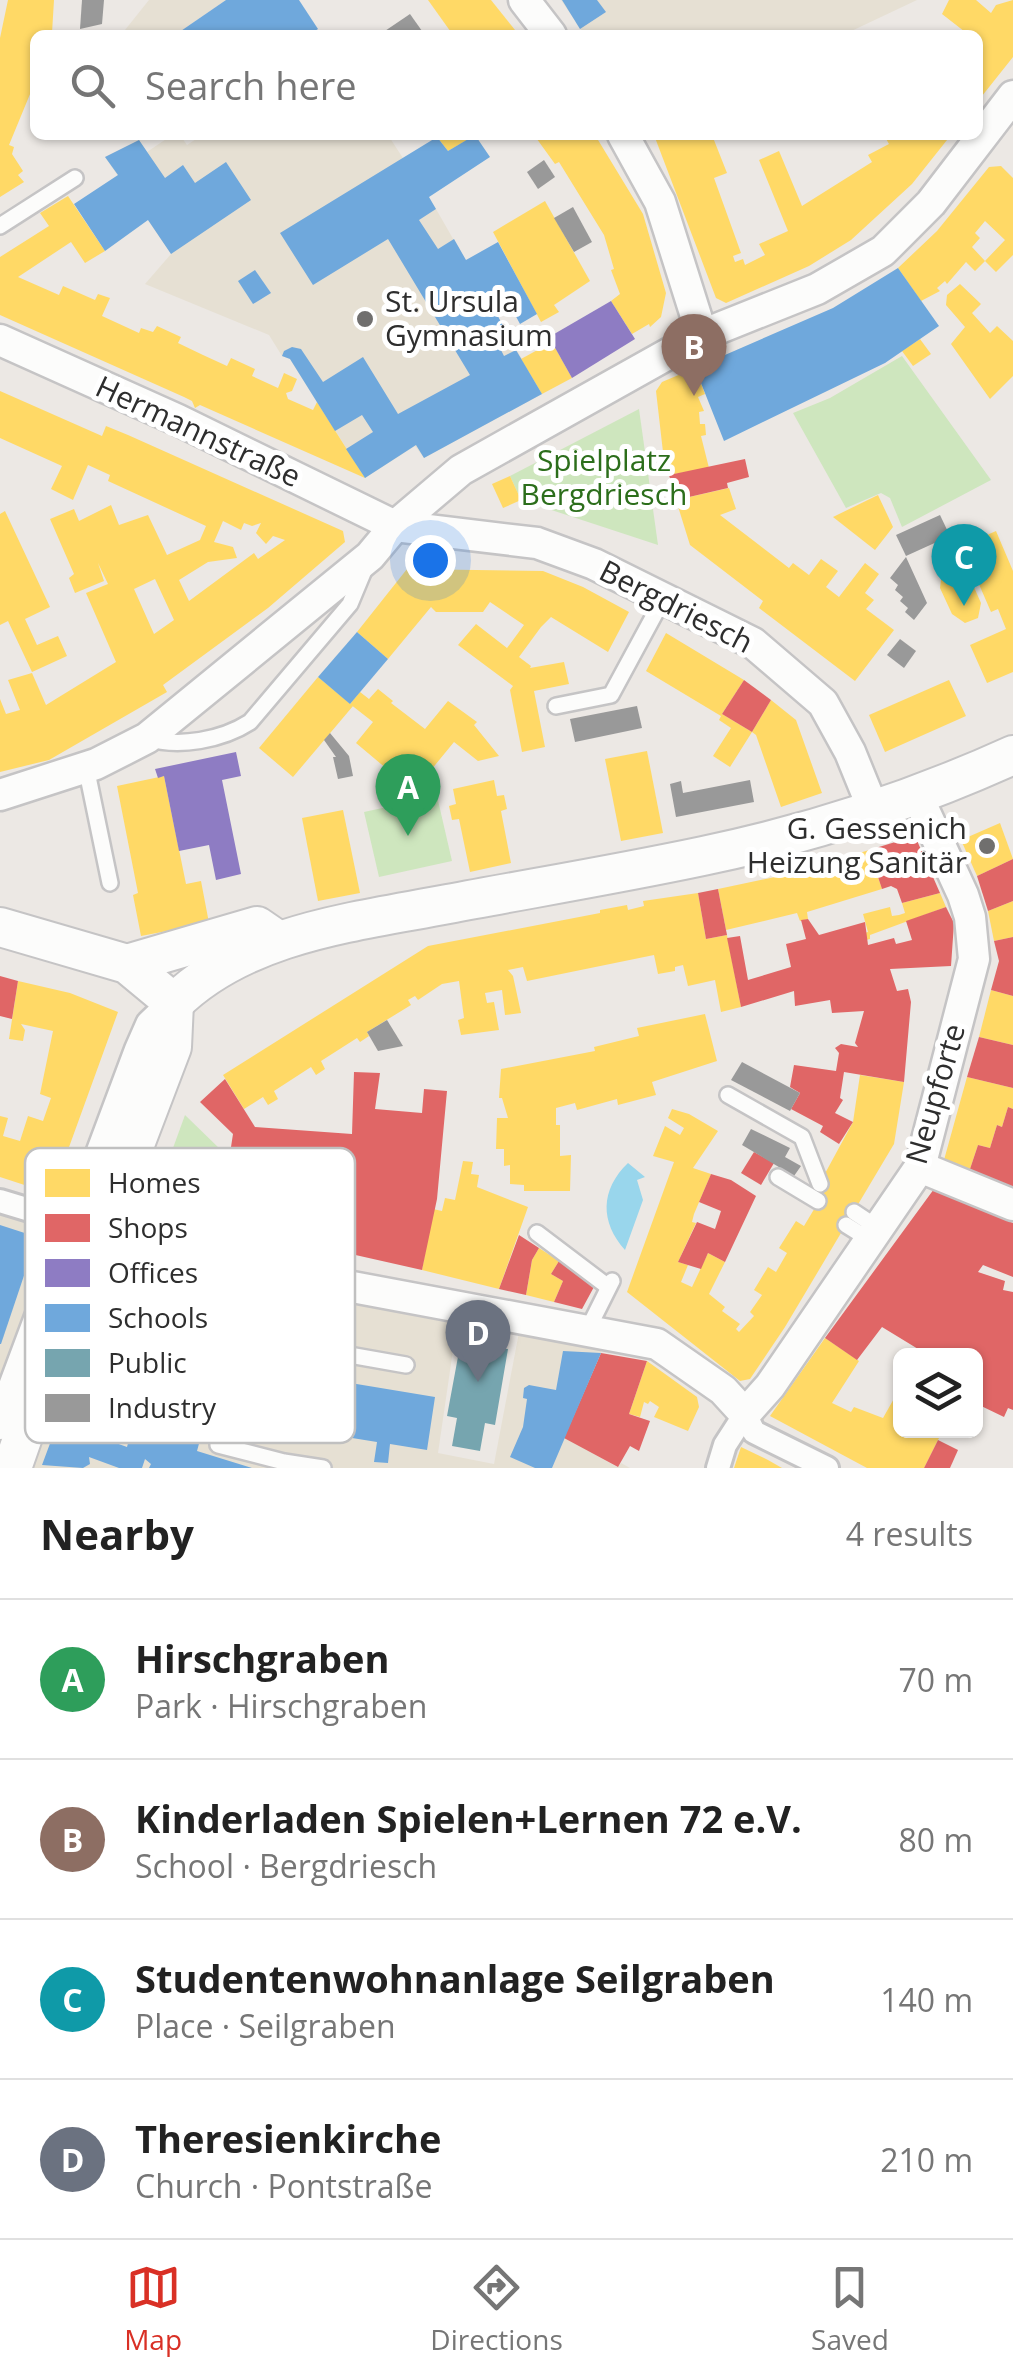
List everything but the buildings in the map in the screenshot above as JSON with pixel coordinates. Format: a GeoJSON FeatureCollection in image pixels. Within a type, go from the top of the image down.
{"type":"FeatureCollection","features":[{"type":"Feature","properties":{"kind":"street"},"geometry":{"type":"LineString","coordinates":[[524,0],[547,30]]}},
{"type":"Feature","properties":{"kind":"street"},"geometry":{"type":"LineString","coordinates":[[0,795],[86,767],[147,738],[370,556],[395,526],[461,470],[702,335],[817,289],[883,251],[1003,134],[1013,96]]}},
{"type":"Feature","properties":{"kind":"street"},"geometry":{"type":"LineString","coordinates":[[627,140],[660,202],[702,335]]}},
{"type":"Feature","properties":{"kind":"street","name":"Hermannstraße"},"geometry":{"type":"LineString","coordinates":[[0,340],[178,420],[395,526]]}},
{"type":"Feature","properties":{"kind":"street","name":"Bergdriesch"},"geometry":{"type":"LineString","coordinates":[[395,526],[537,542],[594,564],[752,643],[823,703],[850,752],[874,811]]}},
{"type":"Feature","properties":{"kind":"street"},"geometry":{"type":"LineString","coordinates":[[125,1148],[172,1047],[174,1003],[208,974],[279,941],[374,918],[706,855],[874,811],[1013,755]]}},
{"type":"Feature","properties":{"kind":"street","name":"Neupforte"},"geometry":{"type":"LineString","coordinates":[[745,1414],[770,1386],[862,1226],[920,1167],[974,959],[970,918],[963,895],[916,794]]}},
{"type":"Feature","properties":{"kind":"street"},"geometry":{"type":"LineString","coordinates":[[126,964],[257,926],[279,941]]}},
{"type":"Feature","properties":{"kind":"street"},"geometry":{"type":"LineString","coordinates":[[0,927],[126,964],[174,1003]]}},
{"type":"Feature","properties":{"kind":"street"},"geometry":{"type":"LineString","coordinates":[[920,1167],[1013,1205]]}},
{"type":"Feature","properties":{"kind":"street"},"geometry":{"type":"LineString","coordinates":[[0,1201],[25,1209]]}},
{"type":"Feature","properties":{"kind":"street"},"geometry":{"type":"LineString","coordinates":[[355,1288],[644,1340],[668,1350],[723,1390],[745,1414],[754,1432],[827,1468]]}},
{"type":"Feature","properties":{"kind":"street"},"geometry":{"type":"LineString","coordinates":[[0,1424],[25,1368]]}},
{"type":"Feature","properties":{"kind":"street"},"geometry":{"type":"LineString","coordinates":[[718,1468],[725,1445],[745,1414]]}},
{"type":"Feature","properties":{"kind":"street"},"geometry":{"type":"LineString","coordinates":[[12,1468],[25,1431]]}},
{"type":"Feature","properties":{"kind":"lane"},"geometry":{"type":"LineString","coordinates":[[0,226],[75,178]]}},
{"type":"Feature","properties":{"kind":"lane"},"geometry":{"type":"LineString","coordinates":[[147,738],[178,742],[228,734],[250,722],[350,604],[370,556]]}},
{"type":"Feature","properties":{"kind":"lane"},"geometry":{"type":"LineString","coordinates":[[556,706],[612,695],[664,597]]}},
{"type":"Feature","properties":{"kind":"lane"},"geometry":{"type":"LineString","coordinates":[[86,767],[110,883]]}},
{"type":"Feature","properties":{"kind":"lane"},"geometry":{"type":"LineString","coordinates":[[728,1095],[802,1137],[820,1184]]}},
{"type":"Feature","properties":{"kind":"lane"},"geometry":{"type":"LineString","coordinates":[[778,1177],[818,1201]]}},
{"type":"Feature","properties":{"kind":"lane"},"geometry":{"type":"LineString","coordinates":[[537,1233],[610,1283],[587,1331]]}},
{"type":"Feature","properties":{"kind":"lane"},"geometry":{"type":"LineString","coordinates":[[355,1354],[406,1364]]}},
{"type":"Feature","properties":{"kind":"lane"},"geometry":{"type":"LineString","coordinates":[[218,1444],[283,1465],[323,1468]]}},
{"type":"Feature","properties":{"kind":"shaded area"},"geometry":{"type":"Polygon","coordinates":[[[149,0],[226,0],[182,30],[125,30],[149,0]]]}},
{"type":"Feature","properties":{"kind":"shaded area"},"geometry":{"type":"Polygon","coordinates":[[[561,0],[917,0],[854,30],[582,30],[561,0]]]}},
{"type":"Feature","properties":{"kind":"shaded area","name":"St. Ursula Gymnasium"},"geometry":{"type":"Polygon","coordinates":[[[139,140],[147,152],[165,140],[184,140],[187,145],[194,140],[391,140],[436,209],[542,394],[424,458],[415,446],[365,478],[290,359],[282,356],[269,335],[145,284],[171,254],[105,157],[139,140]]]}},
{"type":"Feature","properties":{"kind":"shaded area"},"geometry":{"type":"Polygon","coordinates":[[[0,1212],[25,1220],[25,1321],[0,1386],[0,1212]]]}},
{"type":"Feature","properties":{"kind":"shaded area"},"geometry":{"type":"Polygon","coordinates":[[[355,1296],[458,1316],[438,1453],[494,1464],[520,1327],[603,1341],[564,1437],[617,1467],[621,1463],[630,1468],[26,1468],[35,1443],[355,1443],[355,1296]]]}},
{"type":"Feature","properties":{"kind":"green space"},"geometry":{"type":"Polygon","coordinates":[[[902,356],[991,480],[902,527],[890,498],[881,493],[846,508],[793,413],[830,398],[902,356]]]}},
{"type":"Feature","properties":{"kind":"green space","name":"Spielplatz Bergdriesch"},"geometry":{"type":"Polygon","coordinates":[[[639,409],[658,545],[521,500],[510,476],[639,409]]]}},
{"type":"Feature","properties":{"kind":"green space"},"geometry":{"type":"Polygon","coordinates":[[[437,796],[452,861],[379,877],[364,812],[437,796]]]}},
{"type":"Feature","properties":{"kind":"green space"},"geometry":{"type":"Polygon","coordinates":[[[185,1115],[219,1148],[173,1148],[185,1115]]]}},
{"type":"Feature","properties":{"kind":"water"},"geometry":{"type":"Polygon","coordinates":[[[628,1163],[645,1177],[637,1180],[643,1200],[625,1250],[611,1228],[607,1206],[612,1184],[628,1163]]]}},
{"type":"Feature","properties":{"kind":"place","name":"St. Ursula Gymnasium"},"geometry":{"type":"Point","coordinates":[365,319]}},
{"type":"Feature","properties":{"kind":"place","name":"Kinderladen Spielen+Lernen 72 e.V."},"geometry":{"type":"Point","coordinates":[694,396]}},
{"type":"Feature","properties":{"kind":"place","name":"Studentenwohnanlage Seilgraben"},"geometry":{"type":"Point","coordinates":[964,606]}},
{"type":"Feature","properties":{"kind":"place","name":"Hirschgraben"},"geometry":{"type":"Point","coordinates":[408,836]}},
{"type":"Feature","properties":{"kind":"place","name":"G. Gessenich Heizung Sanitär"},"geometry":{"type":"Point","coordinates":[987,846]}},
{"type":"Feature","properties":{"kind":"place","name":"Theresienkirche"},"geometry":{"type":"Point","coordinates":[478,1382]}}]}
